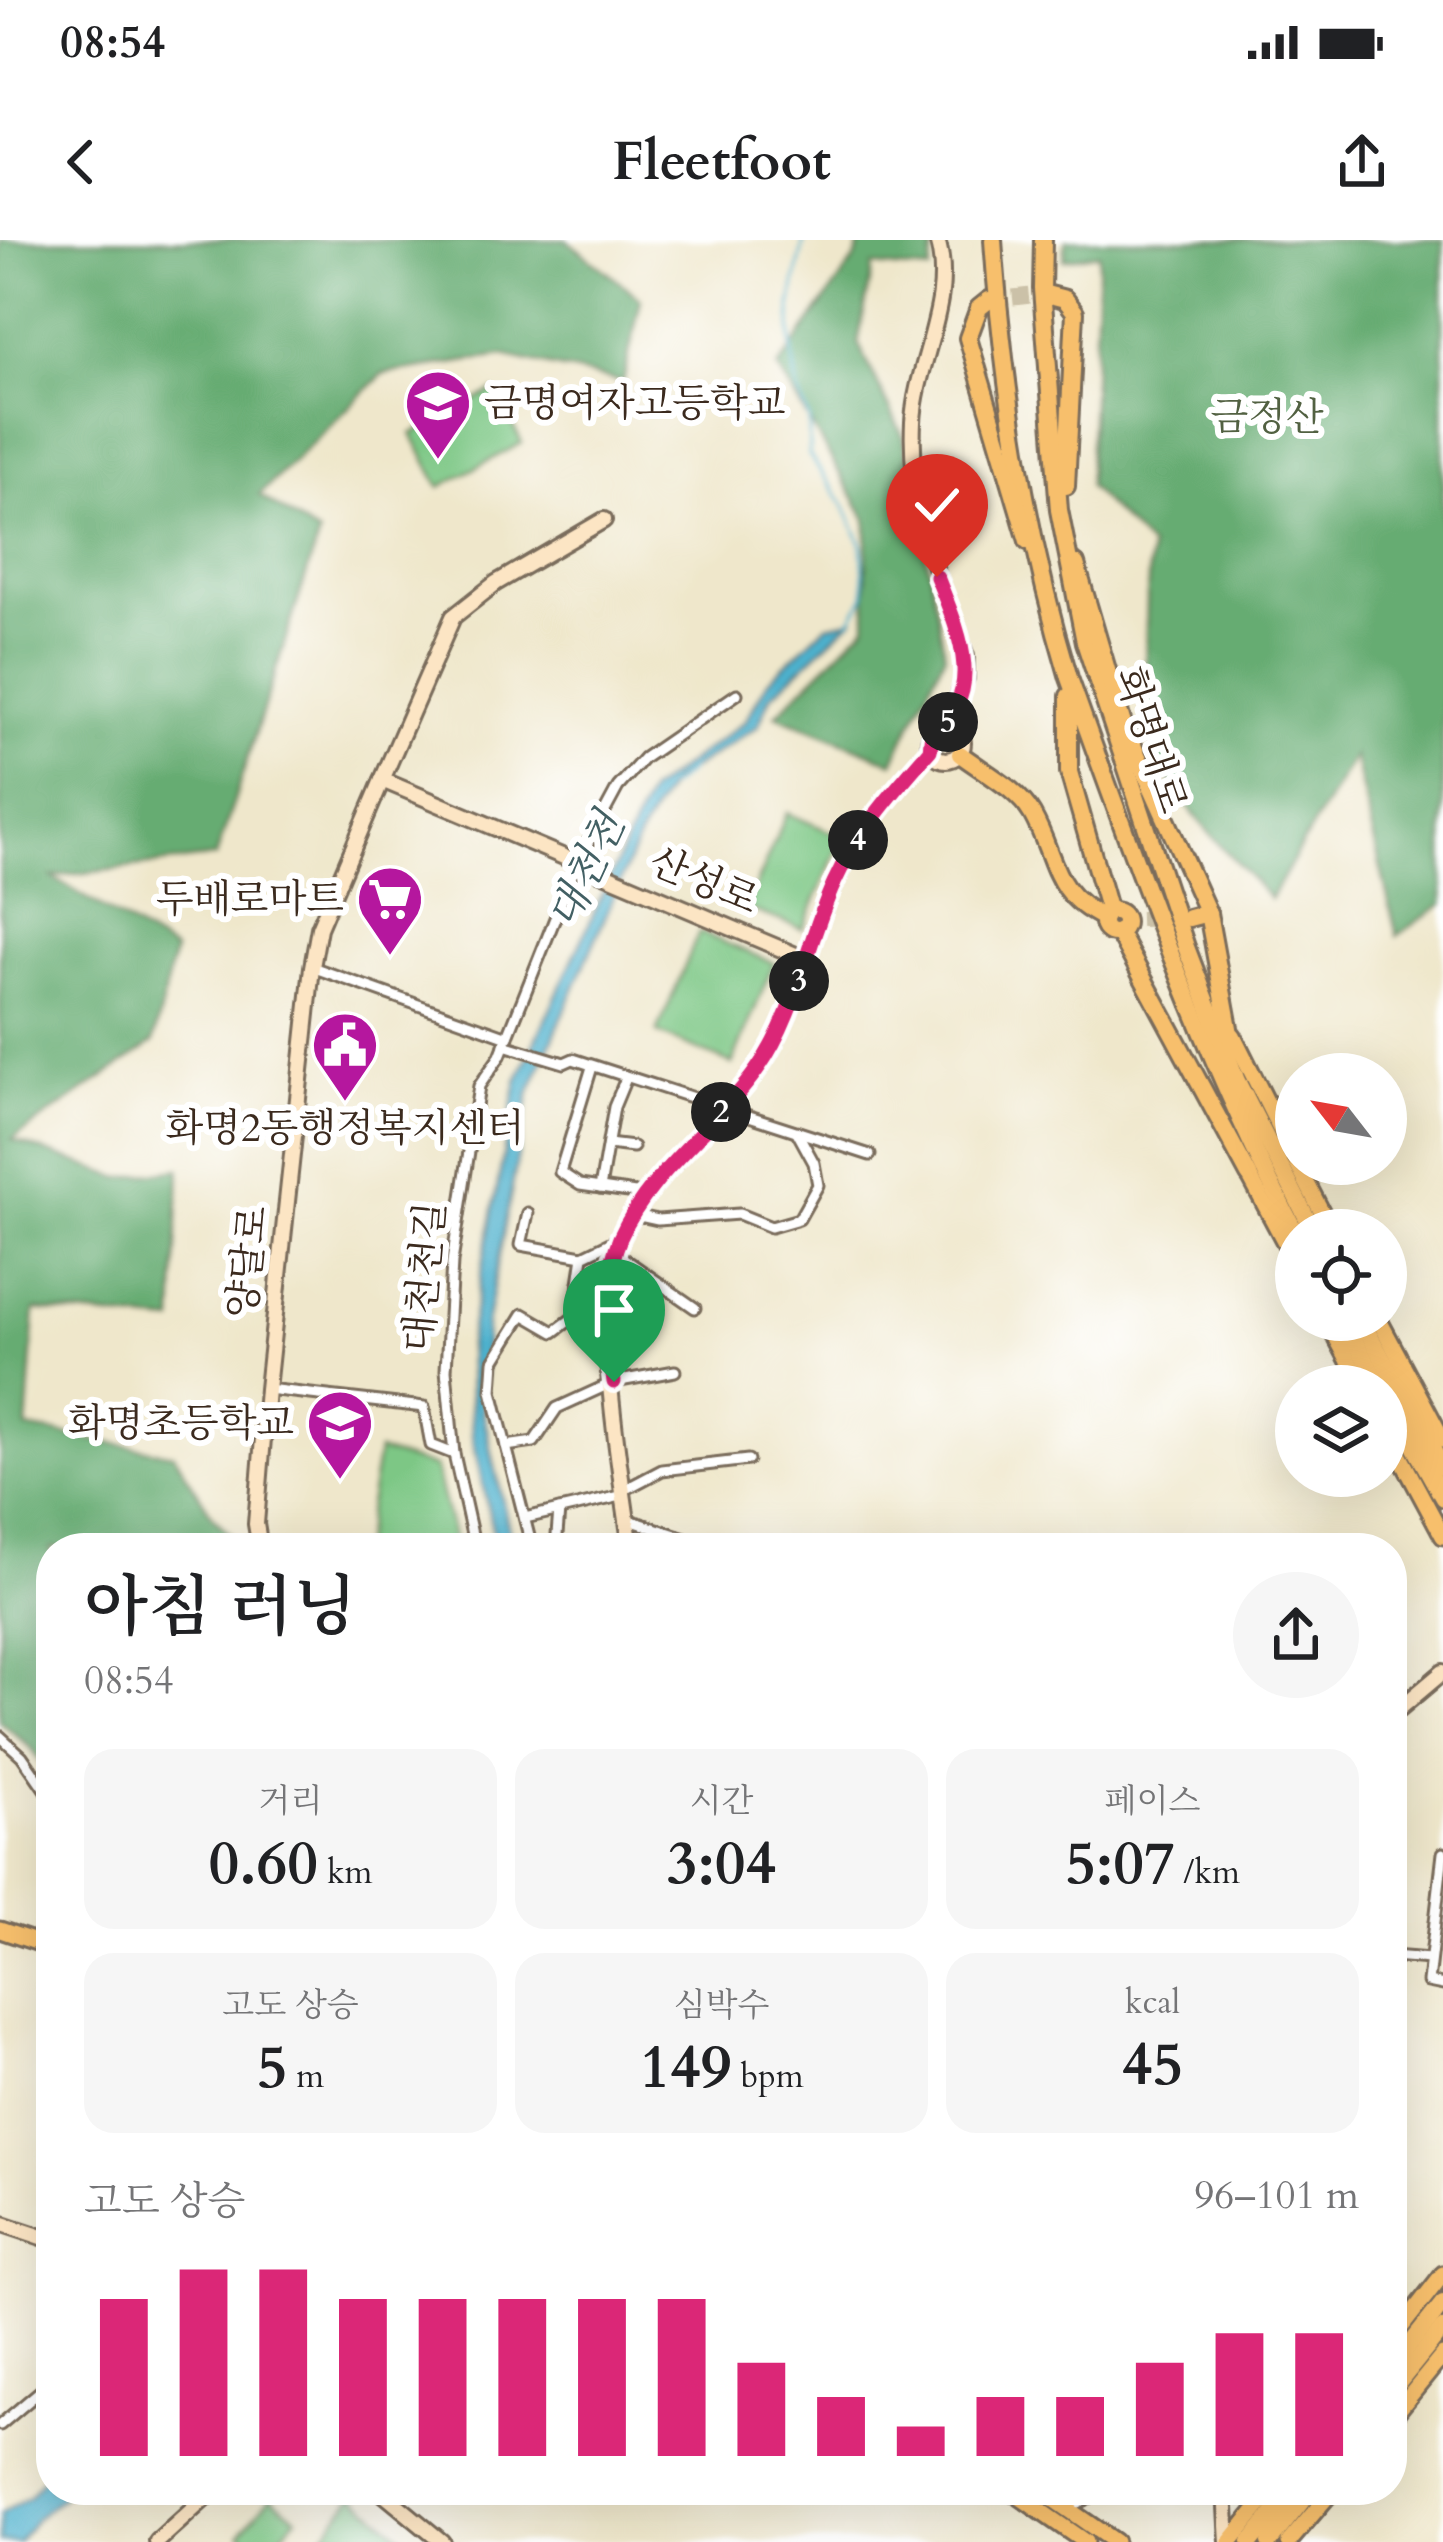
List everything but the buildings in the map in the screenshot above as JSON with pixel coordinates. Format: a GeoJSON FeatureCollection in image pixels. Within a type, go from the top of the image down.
{"type":"FeatureCollection","features":[{"type":"Feature","properties":{"kind":"highway","name":"화명대로"},"geometry":{"type":"LineString","coordinates":[[993,240],[1010,394],[1041,570],[1069,678],[1193,1021],[1233,1114]]}},
{"type":"Feature","properties":{"kind":"highway","name":"화명대로"},"geometry":{"type":"LineString","coordinates":[[1042,244],[1059,510],[1110,725],[1237,1081],[1302,1209]]}},
{"type":"Feature","properties":{"kind":"highway"},"geometry":{"type":"LineString","coordinates":[[1046,294],[1065,299],[1075,312],[1077,338],[1066,483],[1059,510]]}},
{"type":"Feature","properties":{"kind":"highway"},"geometry":{"type":"LineString","coordinates":[[989,301],[971,322],[968,338],[1009,466],[1012,496],[1041,570]]}},
{"type":"Feature","properties":{"kind":"highway"},"geometry":{"type":"LineString","coordinates":[[1064,542],[1092,607],[1122,721],[1198,915],[1231,1031],[1237,1081]]}},
{"type":"Feature","properties":{"kind":"highway"},"geometry":{"type":"LineString","coordinates":[[1069,678],[1069,772],[1098,879],[1249,1175]]}},
{"type":"Feature","properties":{"kind":"highway"},"geometry":{"type":"LineString","coordinates":[[960,754],[1031,811],[1049,864],[1081,904],[1119,920]]}},
{"type":"Feature","properties":{"kind":"highway"},"geometry":{"type":"LineString","coordinates":[[1081,904],[1097,894],[1098,879]]}},
{"type":"Feature","properties":{"kind":"highway"},"geometry":{"type":"LineString","coordinates":[[1233,1114],[1249,1175]]}},
{"type":"Feature","properties":{"kind":"highway"},"geometry":{"type":"LineString","coordinates":[[1233,1114],[1283,1209]]}},
{"type":"Feature","properties":{"kind":"highway"},"geometry":{"type":"LineString","coordinates":[[1373,1341],[1443,1468]]}},
{"type":"Feature","properties":{"kind":"highway"},"geometry":{"type":"LineString","coordinates":[[1407,1434],[1443,1498]]}},
{"type":"Feature","properties":{"kind":"highway"},"geometry":{"type":"LineString","coordinates":[[1407,2370],[1438,2326],[1443,2302]]}},
{"type":"Feature","properties":{"kind":"highway"},"geometry":{"type":"LineString","coordinates":[[1407,2354],[1438,2326]]}},
{"type":"Feature","properties":{"kind":"highway"},"geometry":{"type":"LineString","coordinates":[[1250,2542],[1280,2505]]}},
{"type":"Feature","properties":{"kind":"highway"},"geometry":{"type":"LineString","coordinates":[[1269,2542],[1299,2505]]}},
{"type":"Feature","properties":{"kind":"main road"},"geometry":{"type":"LineString","coordinates":[[628,1533],[609,1328],[608,1285],[618,1245],[650,1195],[758,1068],[789,1016],[806,959],[856,843],[930,750],[932,733],[946,726],[966,678],[966,656],[922,528],[913,436],[920,371],[939,308],[943,263],[937,240]]}},
{"type":"Feature","properties":{"kind":"main road","name":"양달로"},"geometry":{"type":"LineString","coordinates":[[258,1533],[268,1389],[319,928],[453,617],[496,583],[604,520]]}},
{"type":"Feature","properties":{"kind":"main road"},"geometry":{"type":"LineString","coordinates":[[930,750],[944,760],[960,754],[963,738],[946,726]]}},
{"type":"Feature","properties":{"kind":"main road"},"geometry":{"type":"LineString","coordinates":[[382,780],[582,865]]}},
{"type":"Feature","properties":{"kind":"main road","name":"산성로"},"geometry":{"type":"LineString","coordinates":[[582,865],[806,959]]}},
{"type":"Feature","properties":{"kind":"main road"},"geometry":{"type":"LineString","coordinates":[[1231,1031],[1275,1118]]}},
{"type":"Feature","properties":{"kind":"main road"},"geometry":{"type":"LineString","coordinates":[[1249,1175],[1275,1224]]}},
{"type":"Feature","properties":{"kind":"main road"},"geometry":{"type":"LineString","coordinates":[[1390,1341],[1443,1439]]}},
{"type":"Feature","properties":{"kind":"main road"},"geometry":{"type":"LineString","coordinates":[[1407,1469],[1443,1536]]}},
{"type":"Feature","properties":{"kind":"main road"},"geometry":{"type":"LineString","coordinates":[[1407,1702],[1443,1672]]}},
{"type":"Feature","properties":{"kind":"main road"},"geometry":{"type":"LineString","coordinates":[[0,1930],[36,1942]]}},
{"type":"Feature","properties":{"kind":"main road"},"geometry":{"type":"LineString","coordinates":[[0,2223],[36,2235]]}},
{"type":"Feature","properties":{"kind":"main road"},"geometry":{"type":"LineString","coordinates":[[1407,2320],[1443,2274]]}},
{"type":"Feature","properties":{"kind":"main road"},"geometry":{"type":"LineString","coordinates":[[1407,2328],[1443,2302]]}},
{"type":"Feature","properties":{"kind":"main road"},"geometry":{"type":"LineString","coordinates":[[1407,2399],[1442,2356]]}},
{"type":"Feature","properties":{"kind":"main road"},"geometry":{"type":"LineString","coordinates":[[157,2542],[198,2505]]}},
{"type":"Feature","properties":{"kind":"main road"},"geometry":{"type":"LineString","coordinates":[[397,2505],[442,2542]]}},
{"type":"Feature","properties":{"kind":"main road"},"geometry":{"type":"LineString","coordinates":[[1031,2505],[1084,2542]]}},
{"type":"Feature","properties":{"kind":"main road"},"geometry":{"type":"LineString","coordinates":[[1062,2505],[1115,2542]]}},
{"type":"Feature","properties":{"kind":"main road"},"geometry":{"type":"LineString","coordinates":[[1226,2505],[1229,2542]]}},
{"type":"Feature","properties":{"kind":"main road"},"geometry":{"type":"LineString","coordinates":[[1229,2542],[1260,2505]]}},
{"type":"Feature","properties":{"kind":"main road"},"geometry":{"type":"LineString","coordinates":[[1289,2542],[1320,2505]]}},
{"type":"Feature","properties":{"kind":"street","name":"대천천길"},"geometry":{"type":"LineString","coordinates":[[472,1533],[448,1408],[452,1262],[479,1086],[509,1043],[618,787],[644,758],[737,694]]}},
{"type":"Feature","properties":{"kind":"street"},"geometry":{"type":"LineString","coordinates":[[312,967],[556,1060],[573,1059],[870,1155]]}},
{"type":"Feature","properties":{"kind":"street"},"geometry":{"type":"LineString","coordinates":[[592,1067],[560,1172],[580,1185],[650,1195]]}},
{"type":"Feature","properties":{"kind":"street"},"geometry":{"type":"LineString","coordinates":[[600,1188],[626,1078]]}},
{"type":"Feature","properties":{"kind":"street"},"geometry":{"type":"LineString","coordinates":[[635,1215],[658,1220],[739,1214],[771,1227],[799,1219],[818,1185],[797,1132]]}},
{"type":"Feature","properties":{"kind":"street"},"geometry":{"type":"LineString","coordinates":[[608,1144],[633,1147]]}},
{"type":"Feature","properties":{"kind":"street"},"geometry":{"type":"LineString","coordinates":[[528,1213],[520,1245],[583,1256],[618,1245],[695,1308]]}},
{"type":"Feature","properties":{"kind":"street"},"geometry":{"type":"LineString","coordinates":[[528,1533],[491,1390],[494,1361],[523,1314],[554,1332],[574,1317],[583,1256]]}},
{"type":"Feature","properties":{"kind":"street"},"geometry":{"type":"LineString","coordinates":[[574,1317],[609,1328]]}},
{"type":"Feature","properties":{"kind":"street"},"geometry":{"type":"LineString","coordinates":[[506,1446],[534,1442],[557,1408],[614,1382],[675,1371]]}},
{"type":"Feature","properties":{"kind":"street","name":"대천천길"},"geometry":{"type":"LineString","coordinates":[[268,1389],[424,1407],[431,1445],[454,1454]]}},
{"type":"Feature","properties":{"kind":"street"},"geometry":{"type":"LineString","coordinates":[[424,1407],[448,1408]]}},
{"type":"Feature","properties":{"kind":"street"},"geometry":{"type":"LineString","coordinates":[[525,1518],[624,1492],[662,1470],[748,1460]]}},
{"type":"Feature","properties":{"kind":"street"},"geometry":{"type":"LineString","coordinates":[[558,1533],[560,1510]]}},
{"type":"Feature","properties":{"kind":"street"},"geometry":{"type":"LineString","coordinates":[[626,1520],[668,1533]]}},
{"type":"Feature","properties":{"kind":"street"},"geometry":{"type":"LineString","coordinates":[[0,1736],[36,1776]]}},
{"type":"Feature","properties":{"kind":"street"},"geometry":{"type":"LineString","coordinates":[[1443,1853],[1428,1982],[1443,1985]]}},
{"type":"Feature","properties":{"kind":"street"},"geometry":{"type":"LineString","coordinates":[[1407,1957],[1430,1959]]}},
{"type":"Feature","properties":{"kind":"street"},"geometry":{"type":"LineString","coordinates":[[0,2425],[36,2395]]}},
{"type":"Feature","properties":{"kind":"street"},"geometry":{"type":"LineString","coordinates":[[1067,2508],[1073,2505]]}},
{"type":"Feature","properties":{"kind":"green space"},"geometry":{"type":"Polygon","coordinates":[[[0,240],[567,240],[641,299],[623,382],[503,356],[383,374],[259,495],[319,535],[216,857],[52,877],[174,951],[153,1043],[12,1140],[121,1178],[180,1169],[174,1323],[35,1310],[27,1428],[174,1454],[213,1517],[228,1533],[36,1533],[36,1755],[0,1721],[0,240]]]}},
{"type":"Feature","properties":{"kind":"green space"},"geometry":{"type":"Polygon","coordinates":[[[861,240],[934,240],[930,271],[873,266],[858,343],[904,438],[945,654],[893,762],[776,715],[866,625],[867,520],[778,368],[856,257],[861,240]]]}},
{"type":"Feature","properties":{"kind":"green space","name":"금정산"},"geometry":{"type":"Polygon","coordinates":[[[1066,240],[1443,240],[1443,904],[1397,936],[1354,756],[1270,899],[1192,812],[1156,753],[1146,683],[1150,548],[1088,486],[1099,253],[1064,259],[1066,240]]]}},
{"type":"Feature","properties":{"kind":"green space"},"geometry":{"type":"Polygon","coordinates":[[[494,391],[522,443],[440,487],[412,434],[494,391]]]}},
{"type":"Feature","properties":{"kind":"green space"},"geometry":{"type":"Polygon","coordinates":[[[787,813],[843,837],[803,929],[746,908],[787,813]]]}},
{"type":"Feature","properties":{"kind":"green space"},"geometry":{"type":"Polygon","coordinates":[[[699,932],[774,963],[732,1064],[657,1033],[699,932]]]}},
{"type":"Feature","properties":{"kind":"green space"},"geometry":{"type":"Polygon","coordinates":[[[378,1451],[435,1467],[452,1533],[364,1533],[378,1451]]]}},
{"type":"Feature","properties":{"kind":"green space"},"geometry":{"type":"Polygon","coordinates":[[[264,2505],[282,2505],[297,2517],[275,2542],[253,2542],[241,2532],[264,2505]]]}},
{"type":"Feature","properties":{"kind":"green space"},"geometry":{"type":"Polygon","coordinates":[[[346,2505],[366,2505],[404,2538],[401,2542],[317,2542],[346,2505]]]}},
{"type":"Feature","properties":{"kind":"water","name":"대천천"},"geometry":{"type":"Polygon","coordinates":[[[852,620],[771,696],[758,726],[671,783],[642,831],[530,1092],[486,1325],[483,1411],[510,1533],[493,1533],[472,1435],[468,1343],[517,1081],[649,792],[745,721],[768,681],[827,625],[852,620]]]}},
{"type":"Feature","properties":{"kind":"water"},"geometry":{"type":"Polygon","coordinates":[[[36,2488],[36,2505],[53,2505],[18,2542],[0,2542],[0,2514],[36,2488]]]}},
{"type":"Feature","properties":{"kind":"waterway","name":"대천천"},"geometry":{"type":"LineString","coordinates":[[804,240],[791,304],[791,341],[797,389],[809,420],[809,455],[844,505],[862,545],[865,596],[849,622]]}},
{"type":"Feature","properties":{"kind":"waterway","name":"대천천"},"geometry":{"type":"LineString","coordinates":[[670,787],[690,771]]}},
{"type":"Feature","properties":{"kind":"tunnel"},"geometry":{"type":"LineString","coordinates":[[989,300],[1046,294]]}},
{"type":"Feature","properties":{"kind":"tunnel"},"geometry":{"type":"LineString","coordinates":[[1140,919],[1170,918]]}},
{"type":"Feature","properties":{"kind":"place","name":"금명여자고등학교"},"geometry":{"type":"Point","coordinates":[438,462]}},
{"type":"Feature","properties":{"kind":"place","name":"두배로마트"},"geometry":{"type":"Point","coordinates":[390,958]}},
{"type":"Feature","properties":{"kind":"place","name":"화명2동행정복지센터"},"geometry":{"type":"Point","coordinates":[345,1104]}},
{"type":"Feature","properties":{"kind":"place","name":"화명초등학교"},"geometry":{"type":"Point","coordinates":[340,1482]}},
{"type":"Feature","properties":{"kind":"route"},"geometry":{"type":"LineString","coordinates":[[614,1382],[608,1297],[620,1238],[662,1178],[758,1068],[789,1016],[834,883],[856,843],[930,750],[932,733],[946,726],[958,703],[966,678],[966,656],[937,577]]}}]}
